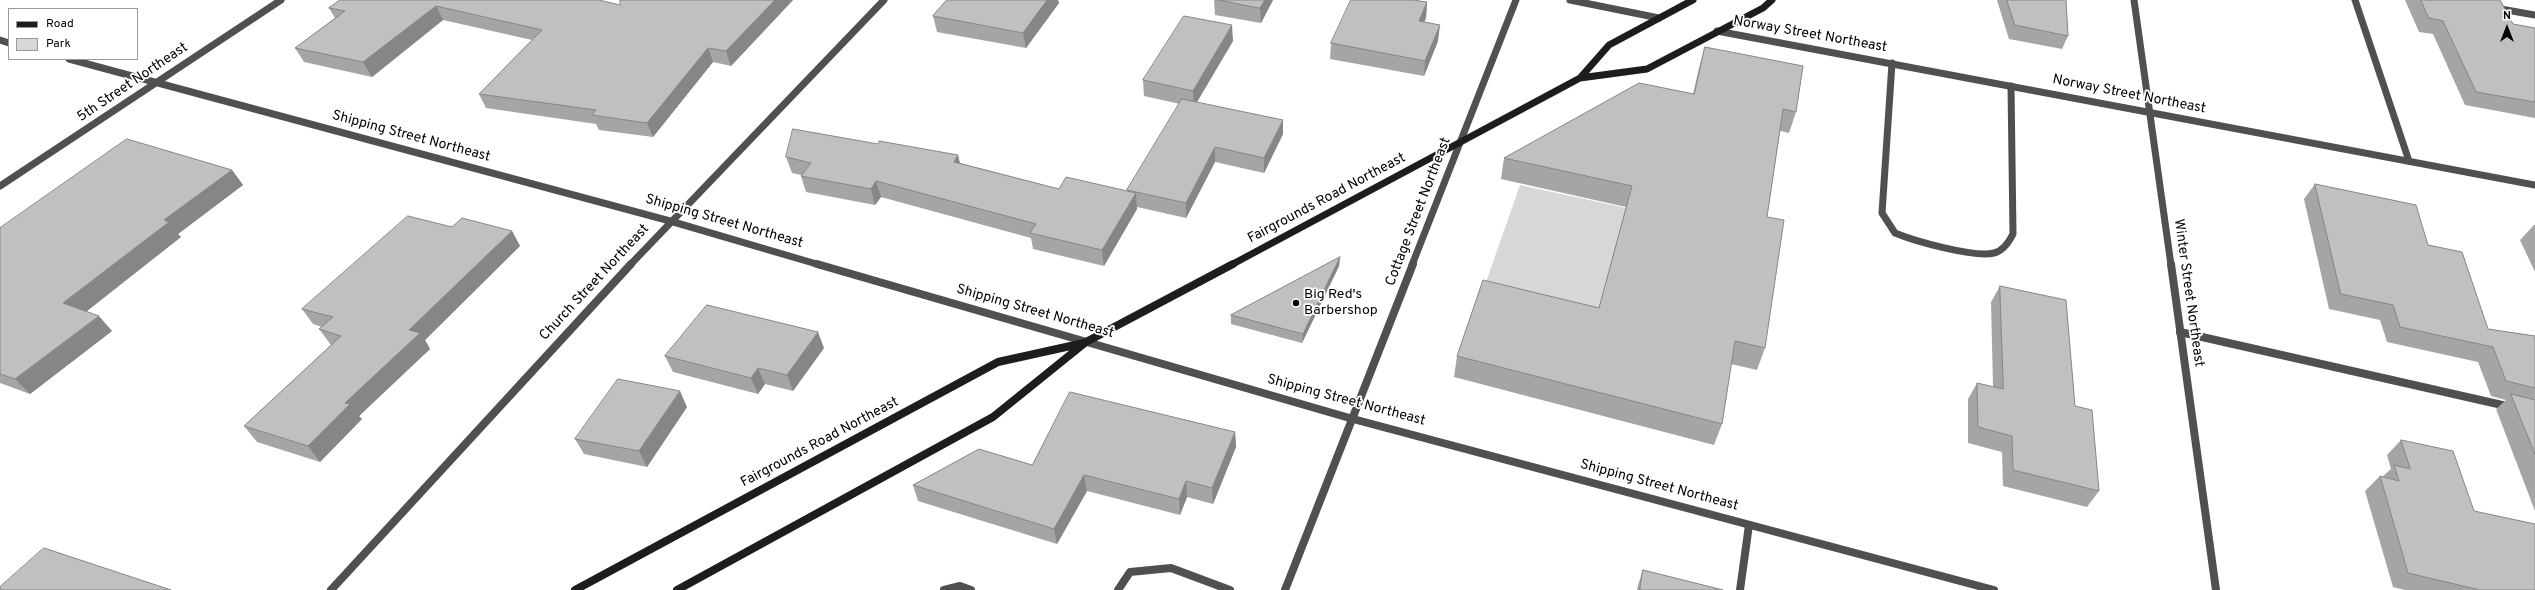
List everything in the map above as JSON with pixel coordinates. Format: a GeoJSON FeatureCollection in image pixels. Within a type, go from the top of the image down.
{"type":"FeatureCollection","features":[{"type":"Feature","properties":{"kind":"street","name":"5th Street Northeast"},"geometry":{"type":"LineString","coordinates":[[0,186],[281,0]]}},
{"type":"Feature","properties":{"kind":"street","name":"Church Street Northeast"},"geometry":{"type":"LineString","coordinates":[[331,590],[670,221],[884,0]]}},
{"type":"Feature","properties":{"kind":"street","name":"Cottage Street Northeast"},"geometry":{"type":"LineString","coordinates":[[1285,590],[1516,0]]}},
{"type":"Feature","properties":{"kind":"street"},"geometry":{"type":"LineString","coordinates":[[1570,0],[1659,18]]}},
{"type":"Feature","properties":{"kind":"street","name":"Fairgrounds Road Northeast"},"geometry":{"type":"LineString","coordinates":[[678,590],[993,417],[1086,342],[1460,144],[1580,78],[1609,44],[1693,0]]}},
{"type":"Feature","properties":{"kind":"street","name":"Fairgrounds Road Northeast"},"geometry":{"type":"LineString","coordinates":[[1580,78],[1647,69],[1763,8],[1772,0]]}},
{"type":"Feature","properties":{"kind":"street","name":"Winter Street Northeast"},"geometry":{"type":"LineString","coordinates":[[2134,0],[2216,590]]}},
{"type":"Feature","properties":{"kind":"street"},"geometry":{"type":"LineString","coordinates":[[2355,0],[2409,161]]}},
{"type":"Feature","properties":{"kind":"street"},"geometry":{"type":"LineString","coordinates":[[2484,6],[2535,15]]}},
{"type":"Feature","properties":{"kind":"street","name":"Norway Street Northeast"},"geometry":{"type":"LineString","coordinates":[[1718,31],[2535,185]]}},
{"type":"Feature","properties":{"kind":"street","name":"Shipping Street Northeast"},"geometry":{"type":"LineString","coordinates":[[73,60],[670,221],[1353,419],[1994,590]]}},
{"type":"Feature","properties":{"kind":"street"},"geometry":{"type":"LineString","coordinates":[[1892,63],[1882,212],[1886,224],[1894,232],[1913,241],[1992,254],[2005,248],[2013,234],[2011,86]]}},
{"type":"Feature","properties":{"kind":"street"},"geometry":{"type":"LineString","coordinates":[[2180,332],[2520,408]]}},
{"type":"Feature","properties":{"kind":"street","name":"Fairgrounds Road Northeast"},"geometry":{"type":"LineString","coordinates":[[575,590],[998,362],[1086,342]]}},
{"type":"Feature","properties":{"kind":"street"},"geometry":{"type":"LineString","coordinates":[[1740,590],[1749,525]]}},
{"type":"Feature","properties":{"kind":"street"},"geometry":{"type":"LineString","coordinates":[[1118,590],[1130,572],[1171,568],[1230,590]]}},
{"type":"Feature","properties":{"kind":"street"},"geometry":{"type":"LineString","coordinates":[[944,590],[960,586],[971,590]]}},
{"type":"Feature","properties":{"kind":"green space"},"geometry":{"type":"Polygon","coordinates":[[[1520,185],[1626,208],[1594,329],[1479,302],[1520,185]]]}},
{"type":"Feature","properties":{"kind":"building"},"geometry":{"type":"Polygon","coordinates":[[[340,0],[599,0],[620,5],[620,0],[775,0],[726,51],[708,48],[647,123],[592,115],[596,110],[479,94],[542,30],[436,6],[363,62],[295,48],[345,11],[329,8],[340,0]]]}},
{"type":"Feature","properties":{"kind":"building"},"geometry":{"type":"Polygon","coordinates":[[[947,0],[1047,0],[1023,33],[933,16],[947,0]]]}},
{"type":"Feature","properties":{"kind":"building"},"geometry":{"type":"Polygon","coordinates":[[[1219,0],[1265,0],[1260,8],[1219,0]]]}},
{"type":"Feature","properties":{"kind":"building"},"geometry":{"type":"Polygon","coordinates":[[[1351,0],[1413,0],[1427,2],[1419,21],[1440,25],[1425,61],[1331,43],[1351,0]]]}},
{"type":"Feature","properties":{"kind":"building"},"geometry":{"type":"Polygon","coordinates":[[[2007,0],[2066,0],[2068,36],[2015,25],[2007,0]]]}},
{"type":"Feature","properties":{"kind":"building"},"geometry":{"type":"Polygon","coordinates":[[[2421,0],[2500,0],[2513,24],[2535,28],[2535,102],[2476,92],[2443,21],[2429,18],[2421,0]]]}},
{"type":"Feature","properties":{"kind":"building"},"geometry":{"type":"Polygon","coordinates":[[[1184,16],[1232,25],[1193,91],[1143,80],[1184,16]]]}},
{"type":"Feature","properties":{"kind":"building"},"geometry":{"type":"Polygon","coordinates":[[[1705,47],[1803,66],[1796,112],[1783,109],[1767,217],[1784,220],[1765,348],[1735,341],[1722,424],[1457,356],[1483,280],[1599,308],[1632,186],[1504,158],[1639,83],[1694,94],[1705,47]]]}},
{"type":"Feature","properties":{"kind":"building"},"geometry":{"type":"Polygon","coordinates":[[[1182,99],[1283,120],[1264,158],[1215,147],[1186,203],[1127,190],[1182,99]]]}},
{"type":"Feature","properties":{"kind":"building"},"geometry":{"type":"Polygon","coordinates":[[[793,129],[878,144],[879,141],[958,155],[954,162],[1059,189],[1066,177],[1136,193],[1102,250],[1030,233],[1036,224],[876,181],[871,189],[801,176],[811,163],[786,157],[793,129]]]}},
{"type":"Feature","properties":{"kind":"building"},"geometry":{"type":"Polygon","coordinates":[[[127,139],[232,170],[164,220],[169,222],[63,303],[99,316],[15,379],[0,374],[0,228],[127,139]]]}},
{"type":"Feature","properties":{"kind":"building"},"geometry":{"type":"Polygon","coordinates":[[[2315,184],[2416,205],[2428,245],[2462,252],[2488,329],[2535,336],[2535,388],[2506,381],[2493,347],[2400,327],[2393,305],[2341,294],[2315,184]]]}},
{"type":"Feature","properties":{"kind":"building"},"geometry":{"type":"Polygon","coordinates":[[[408,216],[452,227],[462,218],[512,231],[409,330],[420,333],[345,403],[350,404],[308,446],[244,426],[341,336],[319,329],[333,317],[302,309],[408,216]]]}},
{"type":"Feature","properties":{"kind":"building","name":"Big Red's Barbershop"},"geometry":{"type":"Polygon","coordinates":[[[1340,257],[1303,334],[1231,315],[1340,257]]]}},
{"type":"Feature","properties":{"kind":"building"},"geometry":{"type":"Polygon","coordinates":[[[2000,286],[2066,300],[2075,406],[2092,410],[2099,491],[2013,470],[2012,436],[1978,427],[1977,383],[2003,389],[2000,286]]]}},
{"type":"Feature","properties":{"kind":"building"},"geometry":{"type":"Polygon","coordinates":[[[707,305],[818,332],[787,375],[758,368],[751,378],[665,356],[707,305]]]}},
{"type":"Feature","properties":{"kind":"building"},"geometry":{"type":"Polygon","coordinates":[[[618,379],[680,391],[639,451],[575,439],[618,379]]]}},
{"type":"Feature","properties":{"kind":"building"},"geometry":{"type":"Polygon","coordinates":[[[1070,392],[1235,432],[1212,488],[1186,481],[1179,499],[1084,475],[1054,529],[913,485],[979,449],[1032,465],[1070,392]]]}},
{"type":"Feature","properties":{"kind":"building"},"geometry":{"type":"Polygon","coordinates":[[[2511,394],[2535,400],[2535,454],[2511,394]]]}},
{"type":"Feature","properties":{"kind":"building"},"geometry":{"type":"Polygon","coordinates":[[[2401,440],[2453,451],[2474,511],[2535,524],[2535,590],[2480,590],[2408,573],[2380,476],[2399,481],[2394,465],[2410,469],[2401,440]]]}},
{"type":"Feature","properties":{"kind":"building"},"geometry":{"type":"Polygon","coordinates":[[[44,548],[171,590],[0,590],[0,587],[44,548]]]}},
{"type":"Feature","properties":{"kind":"building"},"geometry":{"type":"Polygon","coordinates":[[[1643,570],[1723,590],[1640,590],[1643,570]]]}},
{"type":"Feature","properties":{"kind":"place","name":"Big Red's Barbershop"},"geometry":{"type":"Point","coordinates":[1296,303]}}]}
